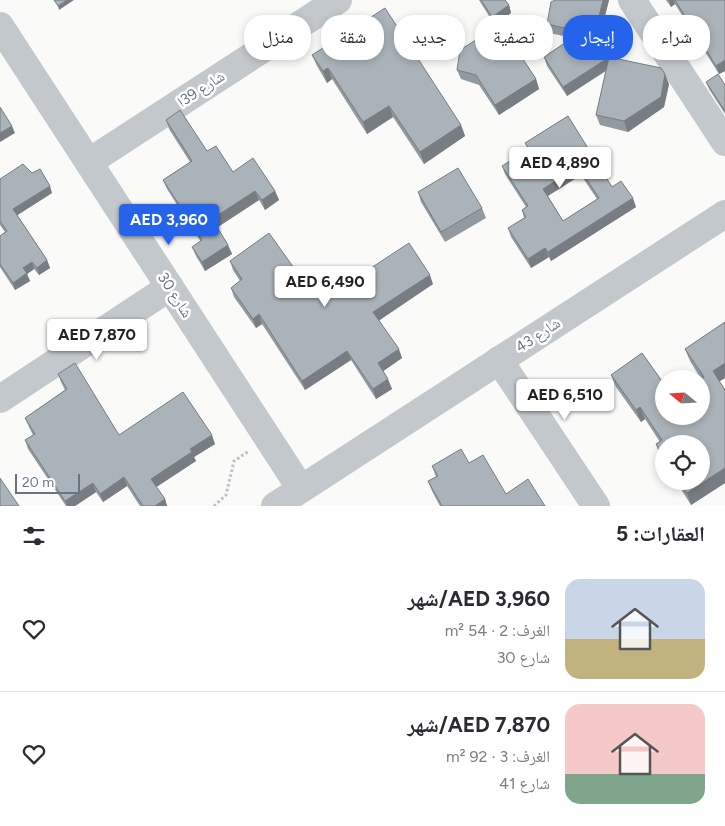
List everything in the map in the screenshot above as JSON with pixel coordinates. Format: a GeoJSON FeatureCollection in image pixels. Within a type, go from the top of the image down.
{"type":"FeatureCollection","features":[{"type":"Feature","properties":{"kind":"street","name":"شارع 39ا"},"geometry":{"type":"LineString","coordinates":[[89,162],[338,0]]}},
{"type":"Feature","properties":{"kind":"street"},"geometry":{"type":"LineString","coordinates":[[632,0],[725,142]]}},
{"type":"Feature","properties":{"kind":"street","name":"شارع 30"},"geometry":{"type":"LineString","coordinates":[[0,26],[301,489]]}},
{"type":"Feature","properties":{"kind":"street","name":"شارع 43"},"geometry":{"type":"LineString","coordinates":[[275,506],[725,214]]}},
{"type":"Feature","properties":{"kind":"street"},"geometry":{"type":"LineString","coordinates":[[0,399],[170,287]]}},
{"type":"Feature","properties":{"kind":"street"},"geometry":{"type":"LineString","coordinates":[[499,360],[596,506]]}},
{"type":"Feature","properties":{"kind":"path"},"geometry":{"type":"LineString","coordinates":[[214,506],[226,495],[234,461],[267,438]]}},
{"type":"Feature","properties":{"kind":"building"},"geometry":{"type":"Polygon","coordinates":[[[54,0],[67,0],[58,6],[54,0]]]}},
{"type":"Feature","properties":{"kind":"building"},"geometry":{"type":"Polygon","coordinates":[[[481,0],[505,0],[509,5],[495,15],[491,15],[481,0]]]}},
{"type":"Feature","properties":{"kind":"building"},"geometry":{"type":"Polygon","coordinates":[[[555,0],[603,0],[599,15],[563,15],[563,28],[553,25],[553,15],[549,15],[551,2],[555,0]]]}},
{"type":"Feature","properties":{"kind":"building"},"geometry":{"type":"Polygon","coordinates":[[[675,0],[725,0],[725,60],[716,66],[710,56],[710,15],[684,15],[675,0]]]}},
{"type":"Feature","properties":{"kind":"building"},"geometry":{"type":"Polygon","coordinates":[[[385,8],[394,22],[394,60],[419,60],[461,125],[420,152],[389,106],[363,122],[328,68],[323,71],[312,55],[321,49],[321,60],[384,60],[384,15],[374,15],[385,8]]]}},
{"type":"Feature","properties":{"kind":"building"},"geometry":{"type":"Polygon","coordinates":[[[475,40],[475,60],[524,60],[536,79],[495,105],[476,75],[457,70],[458,60],[465,60],[465,47],[475,40]]]}},
{"type":"Feature","properties":{"kind":"building"},"geometry":{"type":"Polygon","coordinates":[[[563,44],[563,60],[605,60],[563,87],[546,60],[553,60],[553,51],[563,44]]]}},
{"type":"Feature","properties":{"kind":"building"},"geometry":{"type":"Polygon","coordinates":[[[608,60],[623,60],[661,68],[665,74],[661,97],[624,121],[596,115],[608,60]]]}},
{"type":"Feature","properties":{"kind":"building"},"geometry":{"type":"Polygon","coordinates":[[[718,74],[725,85],[725,111],[706,82],[718,74]]]}},
{"type":"Feature","properties":{"kind":"building"},"geometry":{"type":"Polygon","coordinates":[[[0,107],[12,126],[0,133],[0,107]]]}},
{"type":"Feature","properties":{"kind":"building"},"geometry":{"type":"Polygon","coordinates":[[[180,110],[207,151],[216,146],[233,172],[253,158],[275,191],[262,200],[255,191],[212,219],[228,245],[202,262],[192,247],[202,240],[163,180],[192,161],[166,120],[180,110]]]}},
{"type":"Feature","properties":{"kind":"building"},"geometry":{"type":"Polygon","coordinates":[[[568,116],[612,187],[621,181],[633,198],[548,252],[545,248],[528,259],[508,228],[526,217],[522,210],[528,206],[502,166],[529,149],[525,143],[568,116]],[[578,166],[543,189],[563,221],[599,198],[578,166]]]}},
{"type":"Feature","properties":{"kind":"building"},"geometry":{"type":"Polygon","coordinates":[[[23,164],[32,173],[40,169],[50,186],[13,209],[47,260],[37,268],[32,262],[23,268],[27,273],[13,283],[0,264],[0,236],[7,231],[0,221],[0,179],[23,164]]]}},
{"type":"Feature","properties":{"kind":"building"},"geometry":{"type":"Polygon","coordinates":[[[458,168],[482,208],[441,232],[418,192],[458,168]]]}},
{"type":"Feature","properties":{"kind":"building"},"geometry":{"type":"Polygon","coordinates":[[[269,233],[309,289],[332,273],[342,287],[409,243],[430,275],[373,312],[399,349],[378,363],[388,379],[373,389],[347,351],[302,381],[259,314],[253,319],[231,288],[242,279],[230,261],[269,233]]]}},
{"type":"Feature","properties":{"kind":"building"},"geometry":{"type":"Polygon","coordinates":[[[725,322],[725,363],[713,371],[725,390],[725,468],[710,478],[710,435],[659,435],[640,407],[636,410],[611,375],[642,353],[655,371],[655,425],[710,425],[710,370],[699,370],[685,349],[725,322]]]}},
{"type":"Feature","properties":{"kind":"building"},"geometry":{"type":"Polygon","coordinates":[[[75,363],[119,435],[183,392],[212,435],[190,449],[192,452],[151,479],[165,499],[155,506],[143,506],[124,477],[100,494],[93,483],[65,501],[25,440],[35,434],[25,418],[67,389],[58,374],[75,363]]]}},
{"type":"Feature","properties":{"kind":"building"},"geometry":{"type":"Polygon","coordinates":[[[461,449],[469,463],[483,455],[506,494],[528,479],[545,506],[442,506],[428,481],[438,476],[432,466],[461,449]]]}},
{"type":"Feature","properties":{"kind":"building"},"geometry":{"type":"Polygon","coordinates":[[[0,478],[19,506],[0,506],[0,478]]]}}]}
